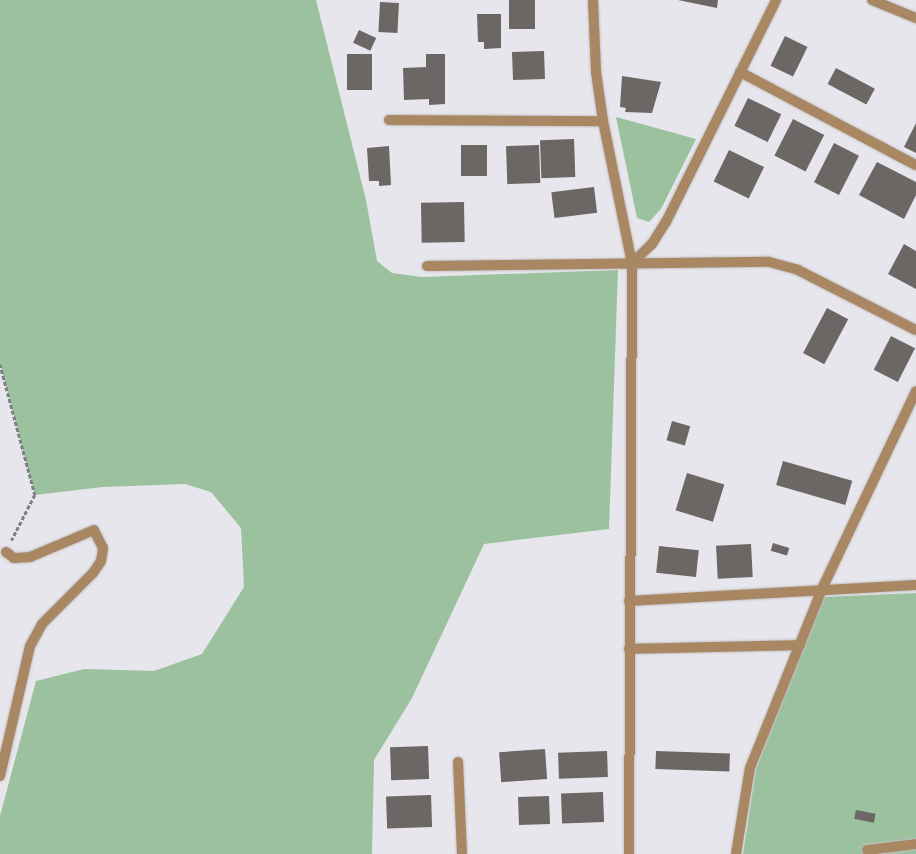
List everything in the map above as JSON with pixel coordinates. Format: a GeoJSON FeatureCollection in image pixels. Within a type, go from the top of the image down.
{"type":"FeatureCollection","features":[{"type":"Feature","properties":{"kind":"street"},"geometry":{"type":"LineString","coordinates":[[593,0],[596,72],[603,121],[632,263],[629,601],[629,854]]}},
{"type":"Feature","properties":{"kind":"street"},"geometry":{"type":"LineString","coordinates":[[632,263],[652,244],[666,222],[776,0]]}},
{"type":"Feature","properties":{"kind":"street"},"geometry":{"type":"LineString","coordinates":[[872,0],[916,18]]}},
{"type":"Feature","properties":{"kind":"street"},"geometry":{"type":"LineString","coordinates":[[740,72],[916,165]]}},
{"type":"Feature","properties":{"kind":"street"},"geometry":{"type":"LineString","coordinates":[[389,120],[603,121]]}},
{"type":"Feature","properties":{"kind":"street"},"geometry":{"type":"LineString","coordinates":[[426,266],[751,261],[783,265],[916,330]]}},
{"type":"Feature","properties":{"kind":"street"},"geometry":{"type":"LineString","coordinates":[[736,854],[750,768],[821,591],[916,391]]}},
{"type":"Feature","properties":{"kind":"street"},"geometry":{"type":"LineString","coordinates":[[0,776],[30,646],[42,624],[93,572],[101,561],[103,548],[94,530],[30,557],[14,558],[6,552]]}},
{"type":"Feature","properties":{"kind":"street"},"geometry":{"type":"LineString","coordinates":[[629,601],[916,585]]}},
{"type":"Feature","properties":{"kind":"street"},"geometry":{"type":"LineString","coordinates":[[629,649],[800,645]]}},
{"type":"Feature","properties":{"kind":"street"},"geometry":{"type":"LineString","coordinates":[[458,762],[462,854]]}},
{"type":"Feature","properties":{"kind":"street"},"geometry":{"type":"LineString","coordinates":[[867,850],[916,844]]}},
{"type":"Feature","properties":{"kind":"path"},"geometry":{"type":"LineString","coordinates":[[0,364],[35,495],[6,552]]}},
{"type":"Feature","properties":{"kind":"green space"},"geometry":{"type":"Polygon","coordinates":[[[0,0],[316,0],[366,200],[377,261],[392,273],[422,277],[618,270],[609,529],[484,544],[412,698],[374,760],[372,854],[0,854],[0,816],[36,681],[84,669],[154,671],[202,654],[244,587],[241,528],[211,492],[185,484],[103,487],[35,495],[0,364],[0,0]]]}},
{"type":"Feature","properties":{"kind":"green space"},"geometry":{"type":"Polygon","coordinates":[[[616,117],[696,139],[661,209],[649,222],[637,218],[616,117]]]}},
{"type":"Feature","properties":{"kind":"green space"},"geometry":{"type":"Polygon","coordinates":[[[916,593],[916,854],[743,854],[756,769],[823,597],[916,593]]]}},
{"type":"Feature","properties":{"kind":"building"},"geometry":{"type":"Polygon","coordinates":[[[509,0],[535,0],[535,29],[509,29],[509,0]]]}},
{"type":"Feature","properties":{"kind":"building"},"geometry":{"type":"Polygon","coordinates":[[[678,0],[718,0],[717,8],[678,0]]]}},
{"type":"Feature","properties":{"kind":"building"},"geometry":{"type":"Polygon","coordinates":[[[380,2],[399,3],[397,33],[378,32],[380,2]]]}},
{"type":"Feature","properties":{"kind":"building"},"geometry":{"type":"Polygon","coordinates":[[[477,14],[501,14],[501,48],[484,49],[484,42],[478,42],[477,14]]]}},
{"type":"Feature","properties":{"kind":"building"},"geometry":{"type":"Polygon","coordinates":[[[359,30],[376,38],[370,51],[353,43],[359,30]]]}},
{"type":"Feature","properties":{"kind":"building"},"geometry":{"type":"Polygon","coordinates":[[[785,36],[807,47],[793,77],[771,66],[785,36]]]}},
{"type":"Feature","properties":{"kind":"building"},"geometry":{"type":"Polygon","coordinates":[[[544,51],[545,79],[513,80],[512,52],[544,51]]]}},
{"type":"Feature","properties":{"kind":"building"},"geometry":{"type":"Polygon","coordinates":[[[347,54],[372,54],[372,90],[347,90],[347,54]]]}},
{"type":"Feature","properties":{"kind":"building"},"geometry":{"type":"Polygon","coordinates":[[[426,54],[445,54],[445,104],[429,105],[429,99],[404,100],[403,68],[426,67],[426,54]]]}},
{"type":"Feature","properties":{"kind":"building"},"geometry":{"type":"Polygon","coordinates":[[[836,68],[875,89],[866,105],[828,84],[836,68]]]}},
{"type":"Feature","properties":{"kind":"building"},"geometry":{"type":"Polygon","coordinates":[[[622,76],[661,82],[652,113],[625,112],[626,108],[620,107],[622,76]]]}},
{"type":"Feature","properties":{"kind":"building"},"geometry":{"type":"Polygon","coordinates":[[[748,98],[781,114],[768,142],[734,126],[748,98]]]}},
{"type":"Feature","properties":{"kind":"building"},"geometry":{"type":"Polygon","coordinates":[[[793,119],[824,135],[806,171],[774,156],[793,119]]]}},
{"type":"Feature","properties":{"kind":"building"},"geometry":{"type":"Polygon","coordinates":[[[916,123],[916,153],[904,147],[916,123]]]}},
{"type":"Feature","properties":{"kind":"building"},"geometry":{"type":"Polygon","coordinates":[[[574,139],[575,177],[541,178],[540,140],[574,139]]]}},
{"type":"Feature","properties":{"kind":"building"},"geometry":{"type":"Polygon","coordinates":[[[834,143],[859,156],[839,195],[814,182],[834,143]]]}},
{"type":"Feature","properties":{"kind":"building"},"geometry":{"type":"Polygon","coordinates":[[[461,145],[487,145],[487,176],[461,176],[461,145]]]}},
{"type":"Feature","properties":{"kind":"building"},"geometry":{"type":"Polygon","coordinates":[[[539,145],[540,183],[507,184],[506,146],[539,145]]]}},
{"type":"Feature","properties":{"kind":"building"},"geometry":{"type":"Polygon","coordinates":[[[389,146],[391,185],[379,186],[379,181],[369,181],[367,148],[389,146]]]}},
{"type":"Feature","properties":{"kind":"building"},"geometry":{"type":"Polygon","coordinates":[[[729,150],[764,167],[749,199],[714,181],[729,150]]]}},
{"type":"Feature","properties":{"kind":"building"},"geometry":{"type":"Polygon","coordinates":[[[877,162],[916,182],[916,195],[904,219],[859,195],[877,162]]]}},
{"type":"Feature","properties":{"kind":"building"},"geometry":{"type":"Polygon","coordinates":[[[594,187],[597,213],[554,218],[551,192],[594,187]]]}},
{"type":"Feature","properties":{"kind":"building"},"geometry":{"type":"Polygon","coordinates":[[[464,202],[465,242],[422,243],[421,203],[464,202]]]}},
{"type":"Feature","properties":{"kind":"building"},"geometry":{"type":"Polygon","coordinates":[[[904,244],[916,251],[916,289],[888,274],[904,244]]]}},
{"type":"Feature","properties":{"kind":"building"},"geometry":{"type":"Polygon","coordinates":[[[827,308],[848,319],[824,364],[803,353],[827,308]]]}},
{"type":"Feature","properties":{"kind":"building"},"geometry":{"type":"Polygon","coordinates":[[[891,336],[915,348],[898,382],[874,370],[891,336]]]}},
{"type":"Feature","properties":{"kind":"building"},"geometry":{"type":"Polygon","coordinates":[[[672,421],[690,426],[685,445],[666,440],[672,421]]]}},
{"type":"Feature","properties":{"kind":"building"},"geometry":{"type":"Polygon","coordinates":[[[783,461],[852,481],[845,505],[776,485],[783,461]]]}},
{"type":"Feature","properties":{"kind":"building"},"geometry":{"type":"Polygon","coordinates":[[[687,473],[724,484],[713,522],[676,510],[687,473]]]}},
{"type":"Feature","properties":{"kind":"building"},"geometry":{"type":"Polygon","coordinates":[[[773,543],[789,548],[787,556],[771,551],[773,543]]]}},
{"type":"Feature","properties":{"kind":"building"},"geometry":{"type":"Polygon","coordinates":[[[751,544],[753,577],[718,579],[716,546],[751,544]]]}},
{"type":"Feature","properties":{"kind":"building"},"geometry":{"type":"Polygon","coordinates":[[[659,546],[699,550],[696,577],[656,573],[659,546]]]}},
{"type":"Feature","properties":{"kind":"building"},"geometry":{"type":"Polygon","coordinates":[[[428,746],[429,779],[391,780],[390,747],[428,746]]]}},
{"type":"Feature","properties":{"kind":"building"},"geometry":{"type":"Polygon","coordinates":[[[545,749],[547,779],[501,782],[499,752],[545,749]]]}},
{"type":"Feature","properties":{"kind":"building"},"geometry":{"type":"Polygon","coordinates":[[[607,751],[608,777],[559,779],[558,753],[607,751]]]}},
{"type":"Feature","properties":{"kind":"building"},"geometry":{"type":"Polygon","coordinates":[[[656,751],[730,754],[729,772],[655,769],[656,751]]]}},
{"type":"Feature","properties":{"kind":"building"},"geometry":{"type":"Polygon","coordinates":[[[603,792],[604,822],[562,823],[561,793],[603,792]]]}},
{"type":"Feature","properties":{"kind":"building"},"geometry":{"type":"Polygon","coordinates":[[[431,795],[432,827],[387,829],[386,797],[431,795]]]}},
{"type":"Feature","properties":{"kind":"building"},"geometry":{"type":"Polygon","coordinates":[[[549,796],[550,824],[519,825],[518,797],[549,796]]]}},
{"type":"Feature","properties":{"kind":"building"},"geometry":{"type":"Polygon","coordinates":[[[856,810],[876,814],[874,823],[854,819],[856,810]]]}}]}
